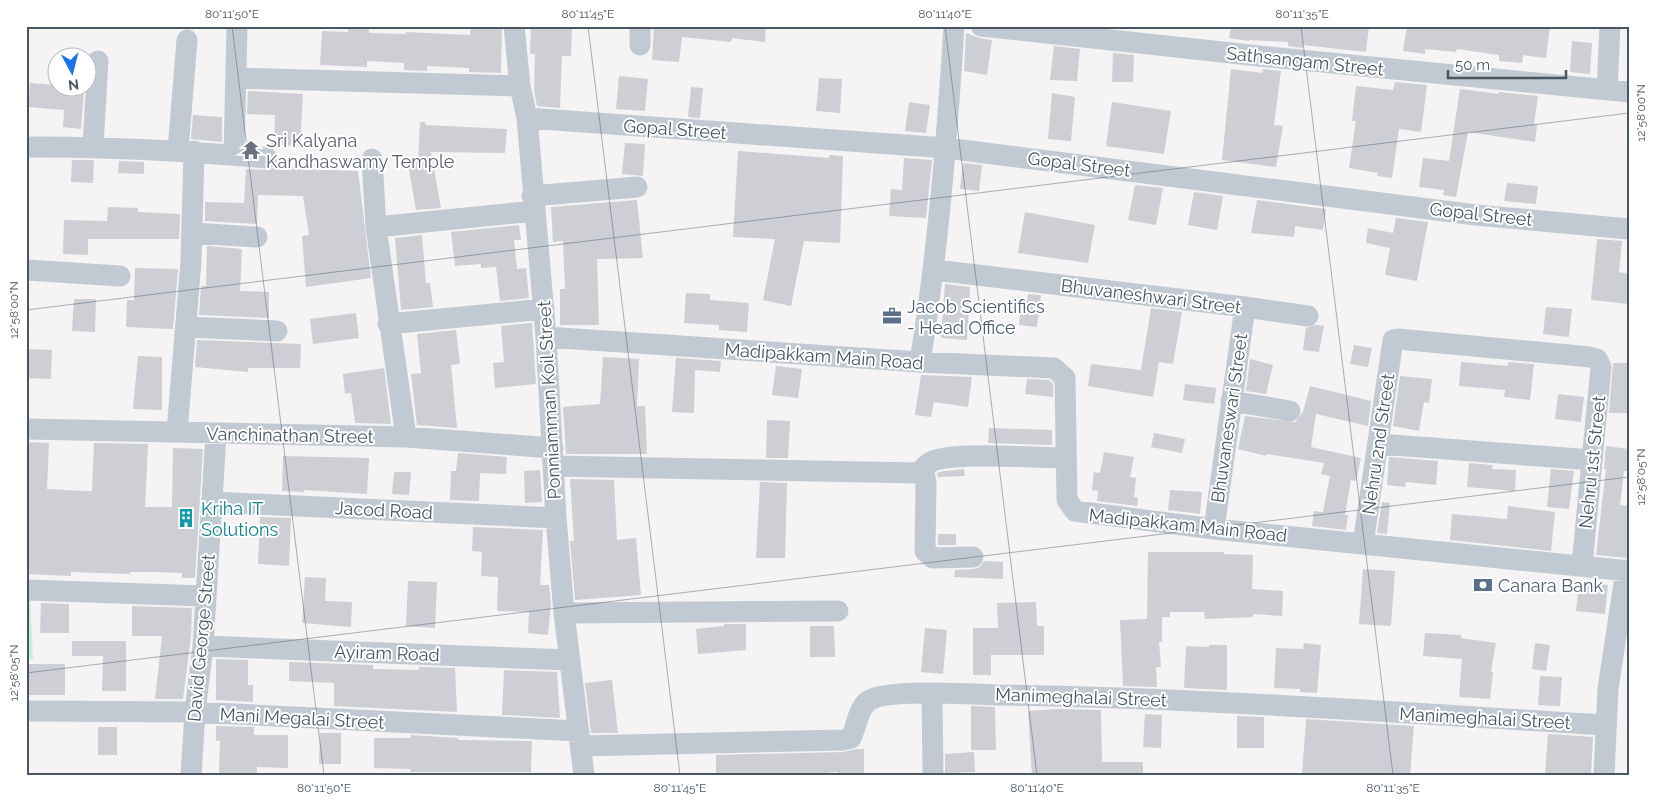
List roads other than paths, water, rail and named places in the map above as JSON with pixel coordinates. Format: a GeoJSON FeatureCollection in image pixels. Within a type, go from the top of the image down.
{"type":"FeatureCollection","features":[{"type":"Feature","properties":{"kind":"street"},"geometry":{"type":"LineString","coordinates":[[234,155],[237,26]]}},
{"type":"Feature","properties":{"kind":"street","name":"Ponniamman Koil Street"},"geometry":{"type":"LineString","coordinates":[[514,26],[520,86],[527,118],[533,203],[544,309],[556,518],[564,613],[584,775]]}},
{"type":"Feature","properties":{"kind":"street"},"geometry":{"type":"LineString","coordinates":[[920,362],[935,270],[954,26]]}},
{"type":"Feature","properties":{"kind":"street","name":"Sathsangam Street"},"geometry":{"type":"LineString","coordinates":[[981,26],[1629,92]]}},
{"type":"Feature","properties":{"kind":"street"},"geometry":{"type":"LineString","coordinates":[[1607,90],[1610,26]]}},
{"type":"Feature","properties":{"kind":"street"},"geometry":{"type":"LineString","coordinates":[[177,432],[192,233],[186,150],[187,40]]}},
{"type":"Feature","properties":{"kind":"street"},"geometry":{"type":"LineString","coordinates":[[236,78],[520,86]]}},
{"type":"Feature","properties":{"kind":"street"},"geometry":{"type":"LineString","coordinates":[[93,146],[96,98]]}},
{"type":"Feature","properties":{"kind":"street","name":"Gopal Street"},"geometry":{"type":"LineString","coordinates":[[527,118],[946,148],[1476,215],[1629,229]]}},
{"type":"Feature","properties":{"kind":"street"},"geometry":{"type":"LineString","coordinates":[[26,147],[93,146],[186,150],[267,158]]}},
{"type":"Feature","properties":{"kind":"street"},"geometry":{"type":"LineString","coordinates":[[372,159],[376,227],[388,324],[406,437]]}},
{"type":"Feature","properties":{"kind":"street"},"geometry":{"type":"LineString","coordinates":[[376,227],[637,186]]}},
{"type":"Feature","properties":{"kind":"street"},"geometry":{"type":"LineString","coordinates":[[192,233],[257,237]]}},
{"type":"Feature","properties":{"kind":"street"},"geometry":{"type":"LineString","coordinates":[[26,270],[120,276]]}},
{"type":"Feature","properties":{"kind":"street","name":"Bhuvaneshwari Street"},"geometry":{"type":"LineString","coordinates":[[935,270],[1308,316]]}},
{"type":"Feature","properties":{"kind":"street","name":"Bhuvaneswari Street"},"geometry":{"type":"LineString","coordinates":[[1214,529],[1245,307]]}},
{"type":"Feature","properties":{"kind":"street"},"geometry":{"type":"LineString","coordinates":[[388,324],[544,309]]}},
{"type":"Feature","properties":{"kind":"street"},"geometry":{"type":"LineString","coordinates":[[186,327],[277,331]]}},
{"type":"Feature","properties":{"kind":"street","name":"Madipakkam Main Road"},"geometry":{"type":"LineString","coordinates":[[546,337],[920,362],[1054,368],[1065,378],[1067,500],[1075,512],[1214,529],[1627,570]]}},
{"type":"Feature","properties":{"kind":"street","name":"Nehru 2nd Street"},"geometry":{"type":"LineString","coordinates":[[1363,544],[1392,344],[1398,339],[1597,359]]}},
{"type":"Feature","properties":{"kind":"street","name":"Nehru 1st Street"},"geometry":{"type":"LineString","coordinates":[[1582,565],[1601,366],[1597,359]]}},
{"type":"Feature","properties":{"kind":"street"},"geometry":{"type":"LineString","coordinates":[[1231,401],[1290,411]]}},
{"type":"Feature","properties":{"kind":"street","name":"Vanchinathan Street"},"geometry":{"type":"LineString","coordinates":[[26,429],[406,437],[553,457],[919,472]]}},
{"type":"Feature","properties":{"kind":"street","name":"David George Street"},"geometry":{"type":"LineString","coordinates":[[191,775],[195,712],[203,646],[216,434]]}},
{"type":"Feature","properties":{"kind":"street"},"geometry":{"type":"LineString","coordinates":[[1378,444],[1592,460]]}},
{"type":"Feature","properties":{"kind":"street"},"geometry":{"type":"LineString","coordinates":[[973,557],[933,558],[925,551],[926,484],[925,477],[919,472],[930,462],[942,458],[1066,458]]}},
{"type":"Feature","properties":{"kind":"street","name":"Jacod Road"},"geometry":{"type":"LineString","coordinates":[[212,502],[556,518]]}},
{"type":"Feature","properties":{"kind":"street"},"geometry":{"type":"LineString","coordinates":[[1604,775],[1608,689],[1627,570]]}},
{"type":"Feature","properties":{"kind":"street"},"geometry":{"type":"LineString","coordinates":[[26,590],[206,596]]}},
{"type":"Feature","properties":{"kind":"street"},"geometry":{"type":"LineString","coordinates":[[564,613],[838,611]]}},
{"type":"Feature","properties":{"kind":"street","name":"Ayiram Road"},"geometry":{"type":"LineString","coordinates":[[203,646],[570,660]]}},
{"type":"Feature","properties":{"kind":"street"},"geometry":{"type":"LineString","coordinates":[[932,694],[933,775]]}},
{"type":"Feature","properties":{"kind":"street","name":"Manimeghalai Street"},"geometry":{"type":"LineString","coordinates":[[579,738],[843,740],[851,738],[862,707],[868,700],[880,696],[932,694],[1123,697],[1606,724]]}},
{"type":"Feature","properties":{"kind":"street","name":"Mani Megalai Street"},"geometry":{"type":"LineString","coordinates":[[26,711],[195,712],[579,738]]}},
{"type":"Feature","properties":{"kind":"place","name":"Sri Kalyana Kandhaswamy Temple"},"geometry":{"type":"Point","coordinates":[251,150]}},
{"type":"Feature","properties":{"kind":"place","name":"Jacob Scientifics - Head Office"},"geometry":{"type":"Point","coordinates":[892,316]}},
{"type":"Feature","properties":{"kind":"place","name":"Kriha IT Solutions"},"geometry":{"type":"Point","coordinates":[186,518]}},
{"type":"Feature","properties":{"kind":"place","name":"Canara Bank"},"geometry":{"type":"Point","coordinates":[1483,585]}}]}
